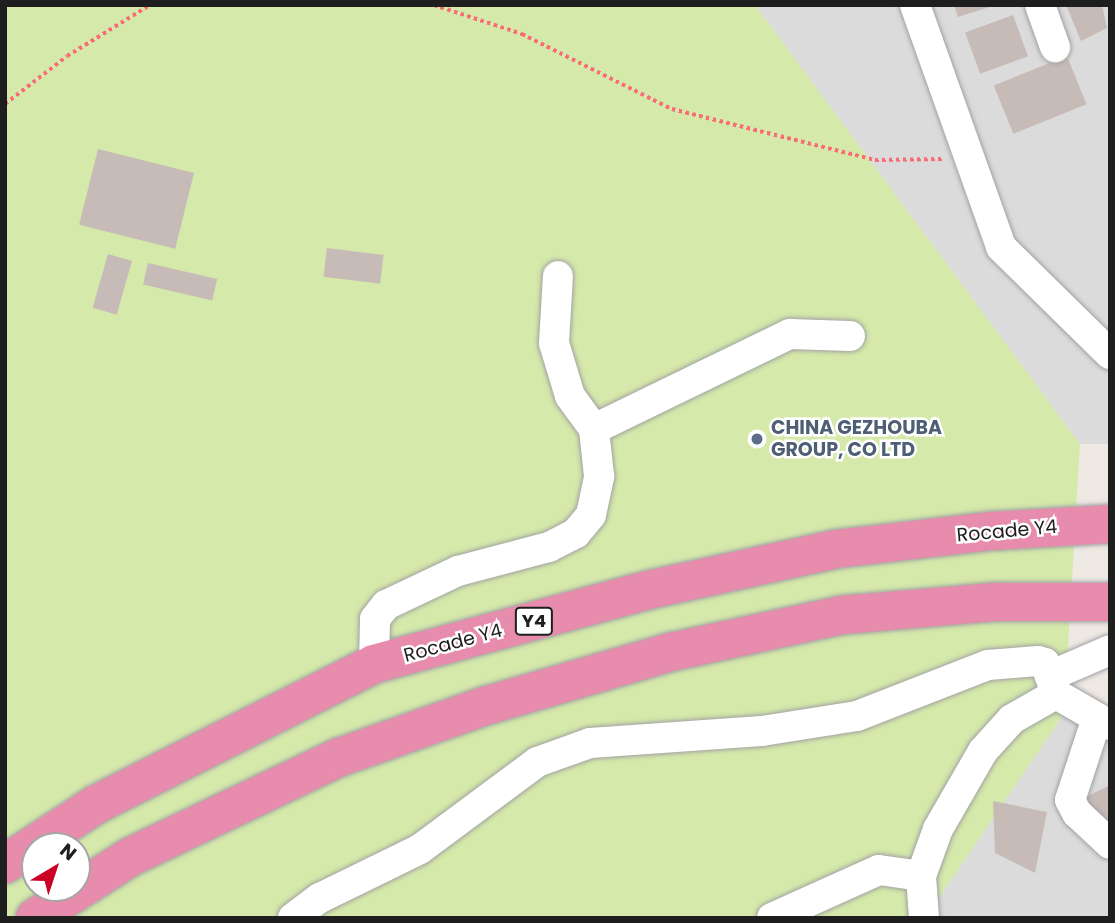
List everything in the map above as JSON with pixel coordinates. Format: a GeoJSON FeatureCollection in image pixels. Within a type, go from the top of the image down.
{"type":"FeatureCollection","features":[{"type":"Feature","properties":{"kind":"highway","name":"Rocade Y4"},"geometry":{"type":"LineString","coordinates":[[5,864],[95,805],[374,664],[648,590],[836,549],[992,531],[1110,524]]}},
{"type":"Feature","properties":{"kind":"highway"},"geometry":{"type":"LineString","coordinates":[[35,918],[130,857],[340,757],[498,702],[671,652],[842,615],[995,602],[1110,602]]}},
{"type":"Feature","properties":{"kind":"street"},"geometry":{"type":"LineString","coordinates":[[915,5],[1001,247],[1110,354]]}},
{"type":"Feature","properties":{"kind":"street"},"geometry":{"type":"LineString","coordinates":[[1040,5],[1055,47]]}},
{"type":"Feature","properties":{"kind":"street"},"geometry":{"type":"LineString","coordinates":[[374,664],[375,619],[386,605],[458,571],[549,547],[576,533],[591,515],[599,476],[594,429],[570,396],[554,343],[558,276]]}},
{"type":"Feature","properties":{"kind":"street"},"geometry":{"type":"LineString","coordinates":[[594,429],[790,334],[850,336]]}},
{"type":"Feature","properties":{"kind":"street"},"geometry":{"type":"LineString","coordinates":[[924,918],[921,876],[938,829],[983,751],[1012,719],[1053,685],[1110,650]]}},
{"type":"Feature","properties":{"kind":"street"},"geometry":{"type":"LineString","coordinates":[[293,918],[320,898],[420,849],[537,762],[590,743],[762,731],[857,716],[988,665],[1038,661],[1045,663],[1053,685],[1103,721],[1070,800],[1077,813],[1110,844]]}},
{"type":"Feature","properties":{"kind":"street"},"geometry":{"type":"LineString","coordinates":[[772,918],[879,870],[921,876]]}},
{"type":"Feature","properties":{"kind":"path"},"geometry":{"type":"LineString","coordinates":[[5,104],[67,56],[150,5]]}},
{"type":"Feature","properties":{"kind":"path"},"geometry":{"type":"LineString","coordinates":[[434,5],[522,34],[672,108],[875,160],[971,159]]}},
{"type":"Feature","properties":{"kind":"shaded area"},"geometry":{"type":"Polygon","coordinates":[[[755,5],[1110,5],[1110,444],[1080,444],[755,5]]]}},
{"type":"Feature","properties":{"kind":"shaded area"},"geometry":{"type":"Polygon","coordinates":[[[1110,713],[1110,918],[925,918],[1064,714],[1110,713]]]}},
{"type":"Feature","properties":{"kind":"green space"},"geometry":{"type":"Polygon","coordinates":[[[5,5],[755,5],[1080,444],[1064,714],[925,918],[5,918],[5,5]]]}},
{"type":"Feature","properties":{"kind":"building"},"geometry":{"type":"Polygon","coordinates":[[[954,5],[993,5],[993,6],[958,17],[954,5]]]}},
{"type":"Feature","properties":{"kind":"building"},"geometry":{"type":"Polygon","coordinates":[[[1066,5],[1102,5],[1107,28],[1081,41],[1066,5]]]}},
{"type":"Feature","properties":{"kind":"building"},"geometry":{"type":"Polygon","coordinates":[[[1013,15],[1028,56],[980,74],[965,32],[1013,15]]]}},
{"type":"Feature","properties":{"kind":"building"},"geometry":{"type":"Polygon","coordinates":[[[1067,56],[1086,104],[1013,134],[994,86],[1067,56]]]}},
{"type":"Feature","properties":{"kind":"building"},"geometry":{"type":"Polygon","coordinates":[[[98,149],[194,173],[175,249],[79,225],[98,149]]]}},
{"type":"Feature","properties":{"kind":"building"},"geometry":{"type":"Polygon","coordinates":[[[327,248],[384,255],[380,284],[323,277],[327,248]]]}},
{"type":"Feature","properties":{"kind":"building"},"geometry":{"type":"Polygon","coordinates":[[[108,254],[132,261],[117,315],[93,308],[108,254]]]}},
{"type":"Feature","properties":{"kind":"building"},"geometry":{"type":"Polygon","coordinates":[[[148,263],[217,279],[212,300],[143,284],[148,263]]]}},
{"type":"Feature","properties":{"kind":"building"},"geometry":{"type":"Polygon","coordinates":[[[1110,785],[1110,823],[1108,823],[1078,801],[1110,785]]]}},
{"type":"Feature","properties":{"kind":"building"},"geometry":{"type":"Polygon","coordinates":[[[993,801],[1047,812],[1035,873],[995,853],[993,801]]]}},
{"type":"Feature","properties":{"kind":"place","name":"CHINA GEZHOUBA GROUP, CO LTD"},"geometry":{"type":"Point","coordinates":[757,439]}}]}
